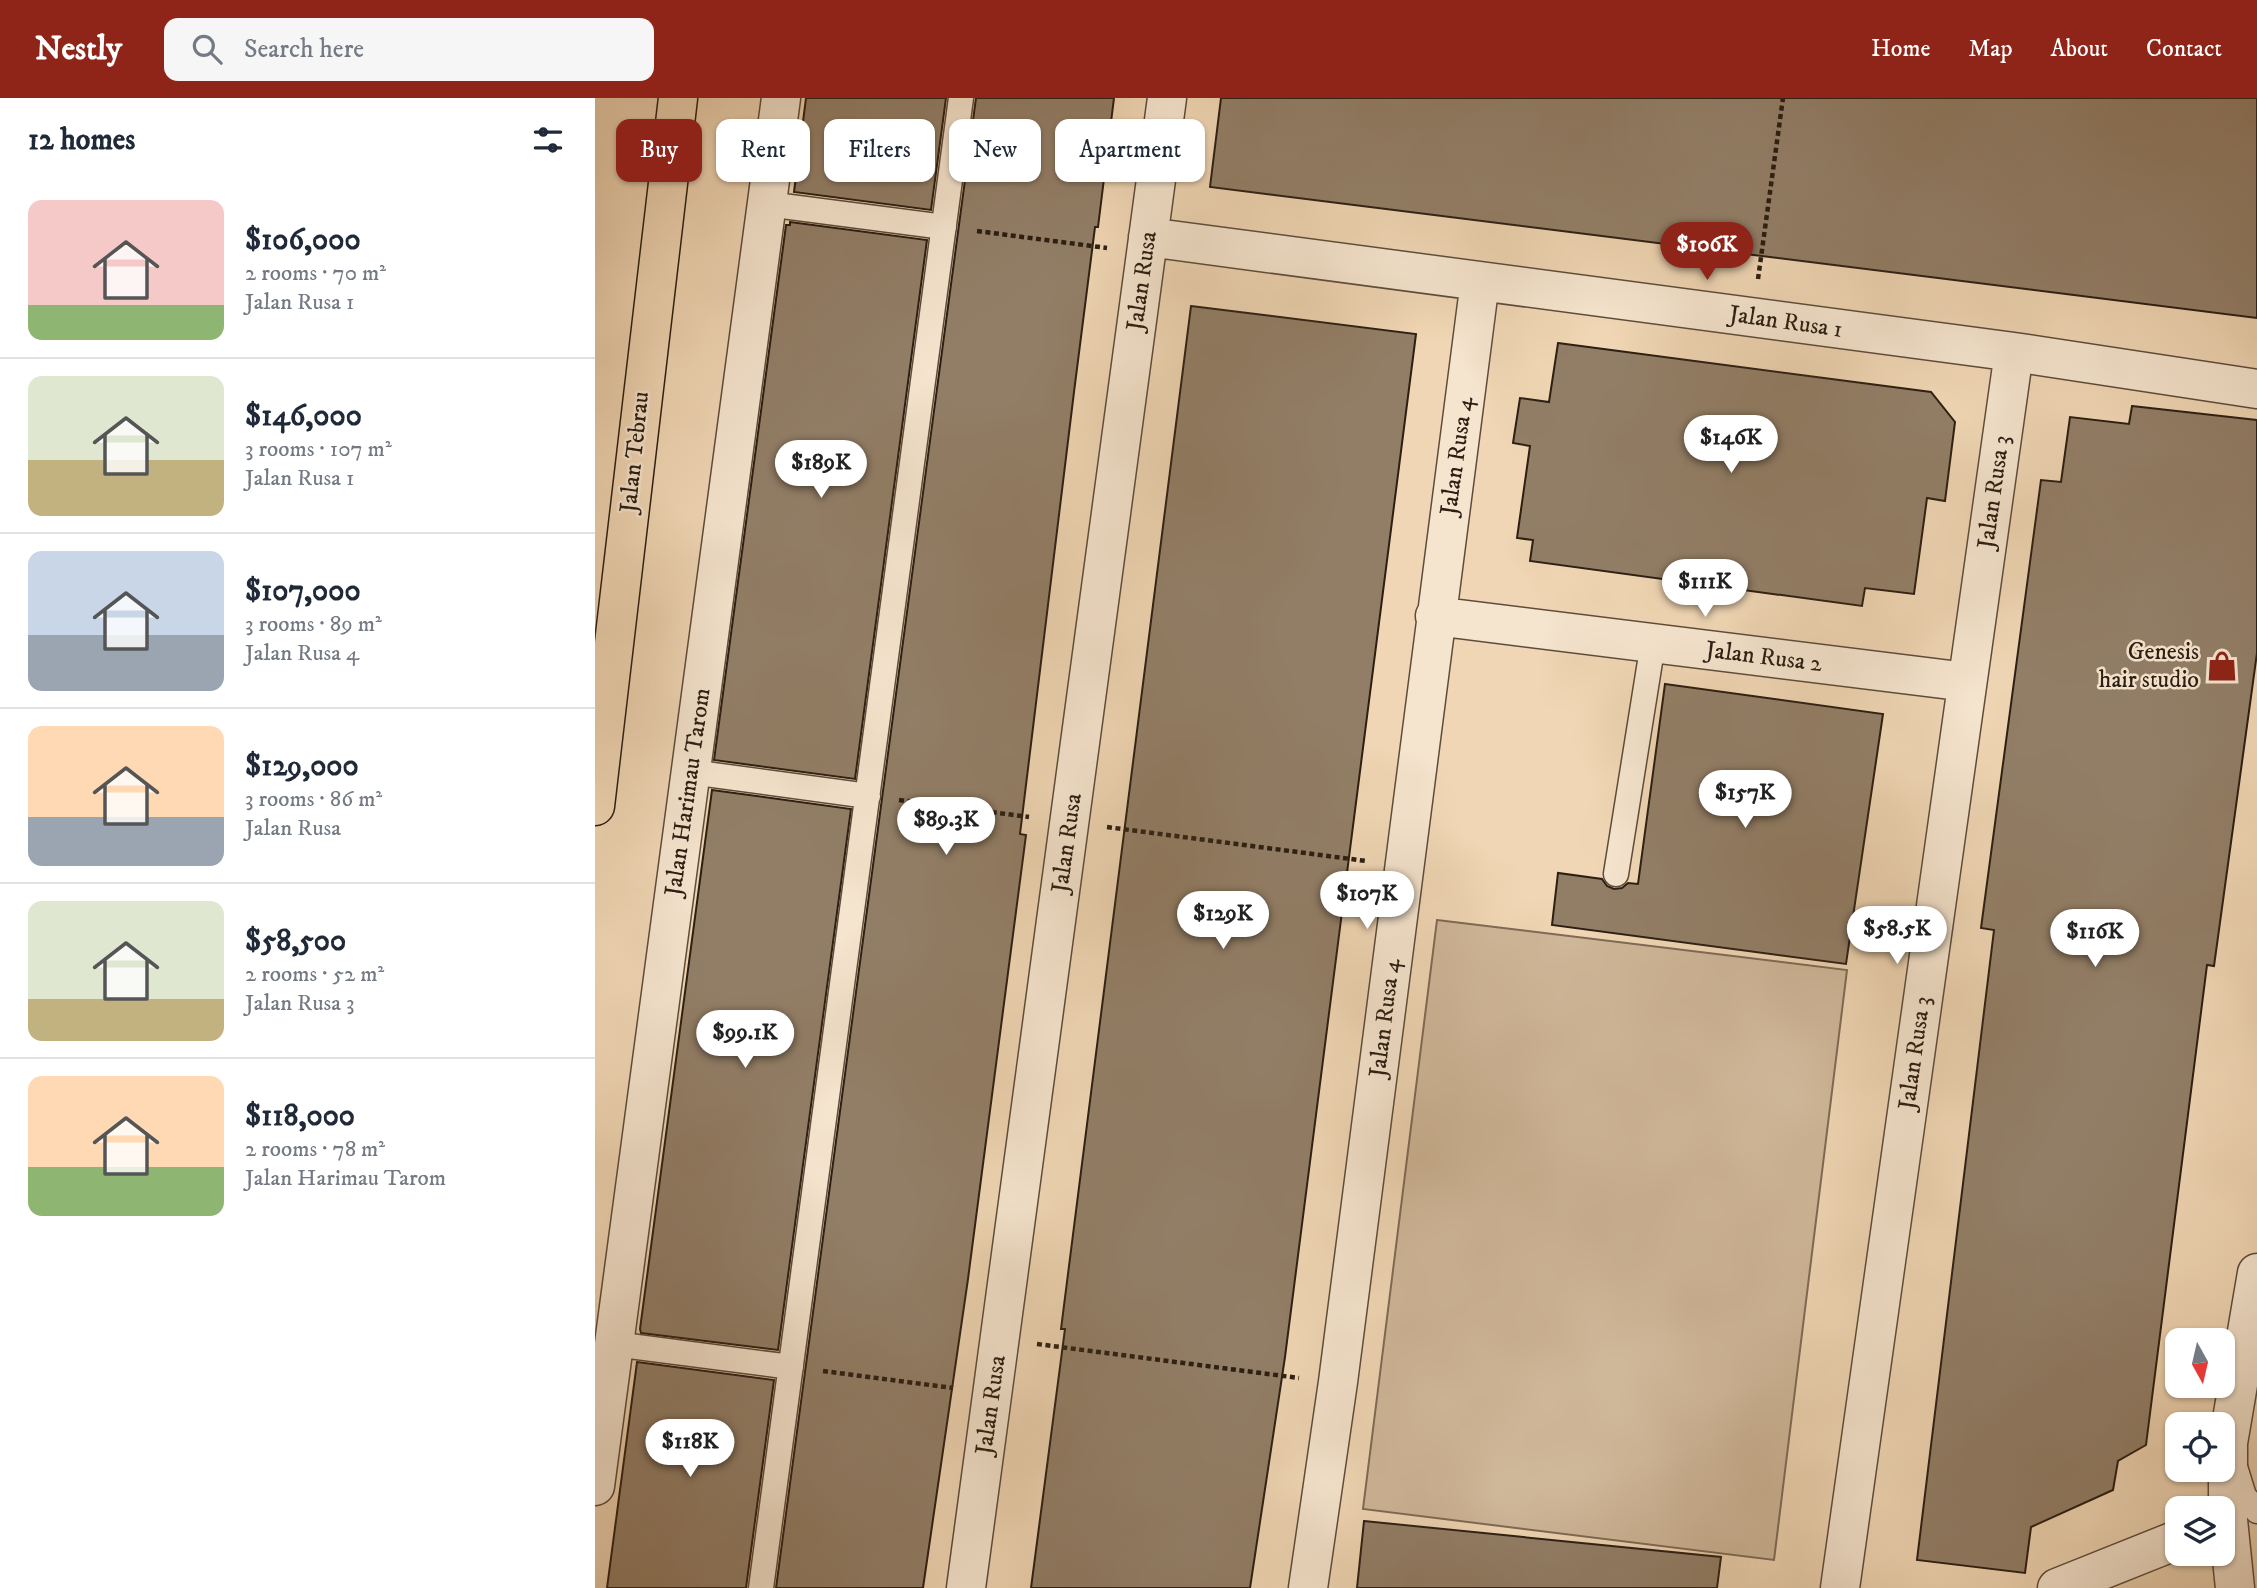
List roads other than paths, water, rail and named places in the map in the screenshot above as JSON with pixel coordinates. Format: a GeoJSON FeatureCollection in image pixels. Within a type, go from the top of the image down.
{"type":"FeatureCollection","features":[{"type":"Feature","properties":{"kind":"highway","name":"Jalan Tebrau"},"geometry":{"type":"LineString","coordinates":[[595,806],[678,98]]}},
{"type":"Feature","properties":{"kind":"highway"},"geometry":{"type":"LineString","coordinates":[[595,579],[645,364]]}},
{"type":"Feature","properties":{"kind":"street","name":"Jalan Harimau Tarom"},"geometry":{"type":"LineString","coordinates":[[595,1486],[781,98]]}},
{"type":"Feature","properties":{"kind":"street","name":"Jalan Rusa"},"geometry":{"type":"LineString","coordinates":[[966,1588],[1167,98]]}},
{"type":"Feature","properties":{"kind":"street","name":"Jalan Rusa 1"},"geometry":{"type":"LineString","coordinates":[[1147,245],[1480,281],[2014,352],[2257,389]]}},
{"type":"Feature","properties":{"kind":"street","name":"Jalan Rusa 4"},"geometry":{"type":"LineString","coordinates":[[1308,1588],[1338,1382],[1480,281]]}},
{"type":"Feature","properties":{"kind":"street","name":"Jalan Rusa 3"},"geometry":{"type":"LineString","coordinates":[[1840,1588],[2014,352]]}},
{"type":"Feature","properties":{"kind":"street","name":"Jalan Rusa 2"},"geometry":{"type":"LineString","coordinates":[[1436,616],[1967,682]]}},
{"type":"Feature","properties":{"kind":"street"},"geometry":{"type":"LineString","coordinates":[[2235,1588],[2236,1518],[2228,1443],[2257,1273]]}},
{"type":"Feature","properties":{"kind":"street"},"geometry":{"type":"LineString","coordinates":[[2057,1588],[2165,1545]]}},
{"type":"Feature","properties":{"kind":"lane"},"geometry":{"type":"LineString","coordinates":[[761,1588],[961,98]]}},
{"type":"Feature","properties":{"kind":"lane"},"geometry":{"type":"LineString","coordinates":[[767,204],[944,227]]}},
{"type":"Feature","properties":{"kind":"lane"},"geometry":{"type":"LineString","coordinates":[[1616,874],[1653,643]]}},
{"type":"Feature","properties":{"kind":"lane"},"geometry":{"type":"LineString","coordinates":[[691,772],[868,796]]}},
{"type":"Feature","properties":{"kind":"lane"},"geometry":{"type":"LineString","coordinates":[[614,1344],[791,1367]]}},
{"type":"Feature","properties":{"kind":"place","name":"Genesis hair studio"},"geometry":{"type":"Point","coordinates":[2222,666]}}]}
